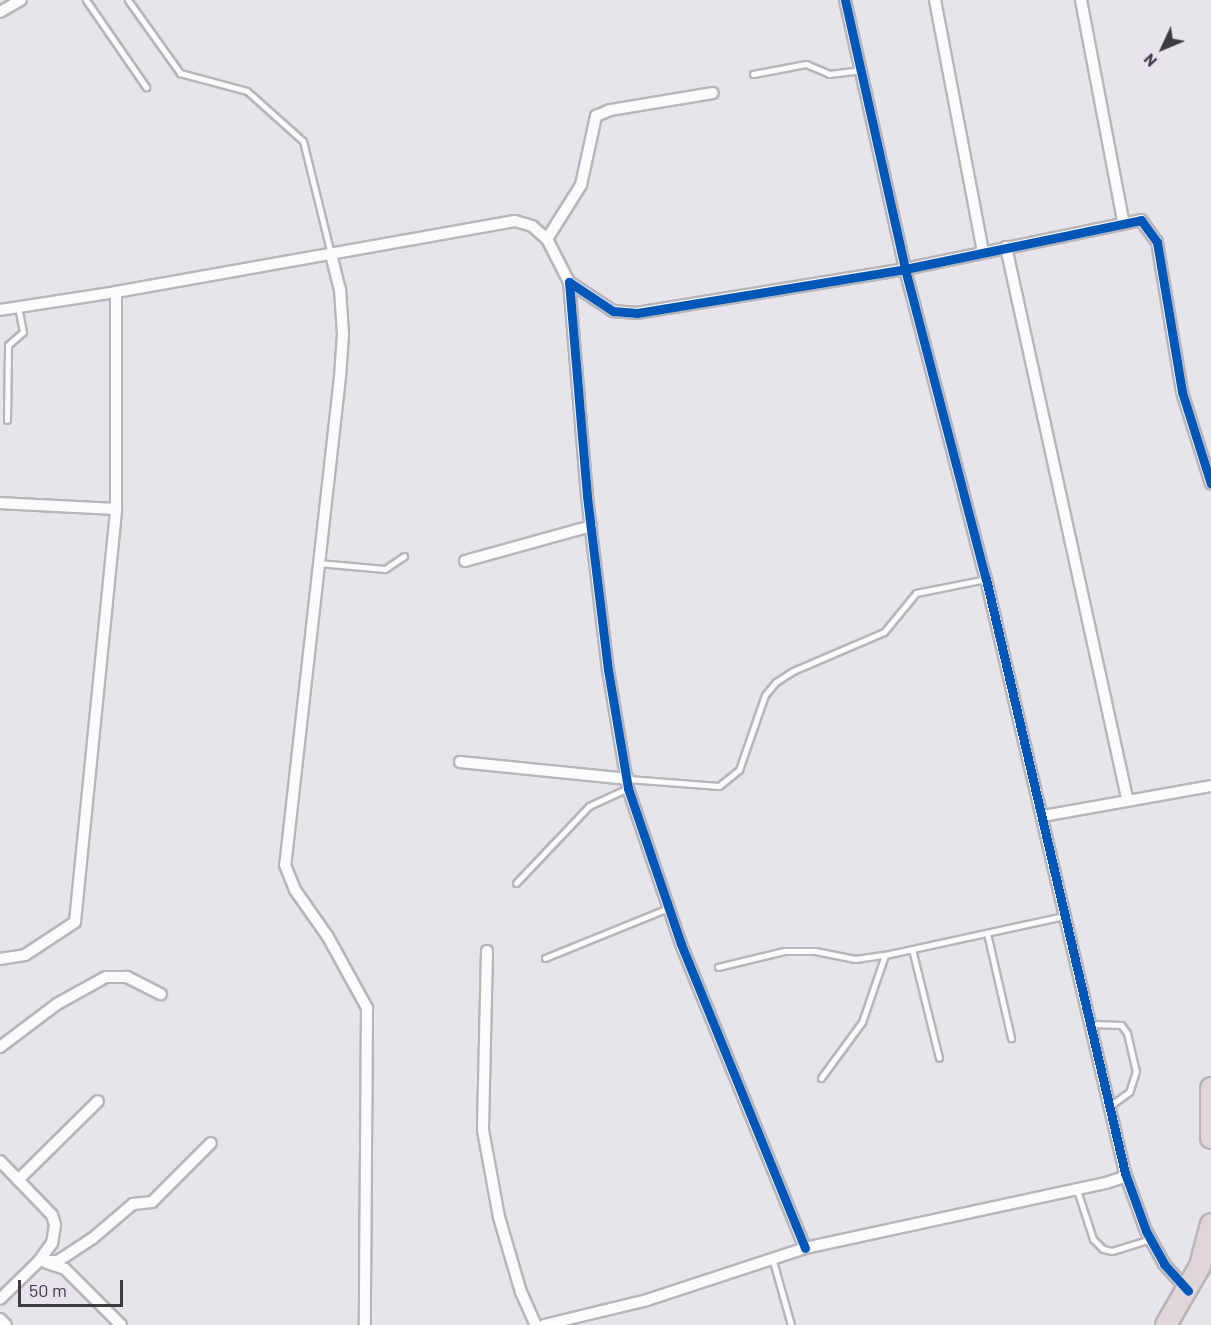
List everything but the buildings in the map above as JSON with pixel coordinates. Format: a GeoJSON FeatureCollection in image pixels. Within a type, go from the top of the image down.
{"type":"FeatureCollection","features":[{"type":"Feature","properties":{"kind":"highway"},"geometry":{"type":"LineString","coordinates":[[1211,1088],[1211,1138]]}},
{"type":"Feature","properties":{"kind":"highway"},"geometry":{"type":"LineString","coordinates":[[1166,1325],[1188,1291],[1200,1266],[1211,1224]]}},
{"type":"Feature","properties":{"kind":"street"},"geometry":{"type":"LineString","coordinates":[[0,12],[21,0]]}},
{"type":"Feature","properties":{"kind":"street"},"geometry":{"type":"LineString","coordinates":[[846,0],[905,269],[986,579],[1125,1173],[1150,1239],[1164,1264],[1188,1291]]}},
{"type":"Feature","properties":{"kind":"street"},"geometry":{"type":"LineString","coordinates":[[935,0],[983,252]]}},
{"type":"Feature","properties":{"kind":"street"},"geometry":{"type":"LineString","coordinates":[[1081,0],[1123,220]]}},
{"type":"Feature","properties":{"kind":"street"},"geometry":{"type":"LineString","coordinates":[[547,239],[581,185],[596,116],[609,110],[712,93]]}},
{"type":"Feature","properties":{"kind":"street"},"geometry":{"type":"LineString","coordinates":[[0,310],[116,292],[515,220],[532,226],[547,239],[569,282],[591,526],[608,670],[628,784],[668,908],[805,1248]]}},
{"type":"Feature","properties":{"kind":"street"},"geometry":{"type":"LineString","coordinates":[[569,282],[613,311],[637,313],[905,269],[1123,220],[1141,220],[1157,242],[1182,392],[1211,484]]}},
{"type":"Feature","properties":{"kind":"street"},"geometry":{"type":"LineString","coordinates":[[1006,247],[1127,798]]}},
{"type":"Feature","properties":{"kind":"street"},"geometry":{"type":"LineString","coordinates":[[331,254],[340,289],[343,334],[285,865],[295,890],[328,937],[367,1008],[369,1020],[365,1325]]}},
{"type":"Feature","properties":{"kind":"street"},"geometry":{"type":"LineString","coordinates":[[0,958],[25,955],[75,922],[116,509],[116,292]]}},
{"type":"Feature","properties":{"kind":"street"},"geometry":{"type":"LineString","coordinates":[[0,503],[116,509]]}},
{"type":"Feature","properties":{"kind":"street"},"geometry":{"type":"LineString","coordinates":[[465,561],[591,526]]}},
{"type":"Feature","properties":{"kind":"street"},"geometry":{"type":"LineString","coordinates":[[460,762],[628,784]]}},
{"type":"Feature","properties":{"kind":"street"},"geometry":{"type":"LineString","coordinates":[[1043,816],[1127,798],[1211,786]]}},
{"type":"Feature","properties":{"kind":"street"},"geometry":{"type":"LineString","coordinates":[[487,951],[483,1130],[499,1216],[521,1292],[536,1325]]}},
{"type":"Feature","properties":{"kind":"street"},"geometry":{"type":"LineString","coordinates":[[0,1047],[57,1004],[106,977],[127,977],[161,994]]}},
{"type":"Feature","properties":{"kind":"street"},"geometry":{"type":"LineString","coordinates":[[18,1180],[98,1101]]}},
{"type":"Feature","properties":{"kind":"street"},"geometry":{"type":"LineString","coordinates":[[39,1262],[58,1261],[93,1238],[133,1204],[152,1202],[211,1143]]}},
{"type":"Feature","properties":{"kind":"street"},"geometry":{"type":"LineString","coordinates":[[0,1161],[52,1215],[55,1225],[52,1243],[39,1262],[0,1299]]}},
{"type":"Feature","properties":{"kind":"street"},"geometry":{"type":"LineString","coordinates":[[544,1325],[647,1300],[773,1261],[805,1248],[1077,1190],[1117,1180],[1125,1173]]}},
{"type":"Feature","properties":{"kind":"street"},"geometry":{"type":"LineString","coordinates":[[39,1262],[65,1269],[121,1325]]}},
{"type":"Feature","properties":{"kind":"street"},"geometry":{"type":"LineString","coordinates":[[0,1319],[6,1325]]}},
{"type":"Feature","properties":{"kind":"lane"},"geometry":{"type":"LineString","coordinates":[[86,0],[146,87]]}},
{"type":"Feature","properties":{"kind":"lane"},"geometry":{"type":"LineString","coordinates":[[128,0],[180,74],[247,92],[303,141],[331,254]]}},
{"type":"Feature","properties":{"kind":"lane"},"geometry":{"type":"LineString","coordinates":[[753,74],[806,64],[829,74],[860,70]]}},
{"type":"Feature","properties":{"kind":"lane"},"geometry":{"type":"LineString","coordinates":[[7,420],[8,345],[23,332],[18,306]]}},
{"type":"Feature","properties":{"kind":"lane"},"geometry":{"type":"LineString","coordinates":[[318,562],[385,569],[404,556]]}},
{"type":"Feature","properties":{"kind":"lane"},"geometry":{"type":"LineString","coordinates":[[516,883],[589,806],[628,784],[719,786],[739,770],[765,694],[776,682],[794,671],[884,632],[916,593],[986,579]]}},
{"type":"Feature","properties":{"kind":"lane"},"geometry":{"type":"LineString","coordinates":[[545,958],[668,908]]}},
{"type":"Feature","properties":{"kind":"lane"},"geometry":{"type":"LineString","coordinates":[[718,967],[784,951],[815,951],[855,959],[885,955],[1066,915]]}},
{"type":"Feature","properties":{"kind":"lane"},"geometry":{"type":"LineString","coordinates":[[987,933],[1011,1038]]}},
{"type":"Feature","properties":{"kind":"lane"},"geometry":{"type":"LineString","coordinates":[[912,949],[939,1058]]}},
{"type":"Feature","properties":{"kind":"lane"},"geometry":{"type":"LineString","coordinates":[[821,1078],[862,1022],[885,955]]}},
{"type":"Feature","properties":{"kind":"lane"},"geometry":{"type":"LineString","coordinates":[[1091,1024],[1121,1025],[1127,1033],[1136,1071],[1129,1092],[1110,1106]]}},
{"type":"Feature","properties":{"kind":"lane"},"geometry":{"type":"LineString","coordinates":[[1077,1190],[1093,1239],[1103,1248],[1112,1251],[1150,1239]]}},
{"type":"Feature","properties":{"kind":"lane"},"geometry":{"type":"LineString","coordinates":[[773,1261],[791,1325]]}},
{"type":"Feature","properties":{"kind":"cycle path"},"geometry":{"type":"LineString","coordinates":[[845,0],[905,269],[986,579],[1125,1173],[1146,1231],[1164,1264],[1188,1291]]}},
{"type":"Feature","properties":{"kind":"cycle path"},"geometry":{"type":"LineString","coordinates":[[805,1248],[681,944],[628,788],[608,670],[587,496],[569,282],[613,311],[637,313],[905,269],[1141,220],[1157,242],[1182,392],[1211,484]]}}]}
